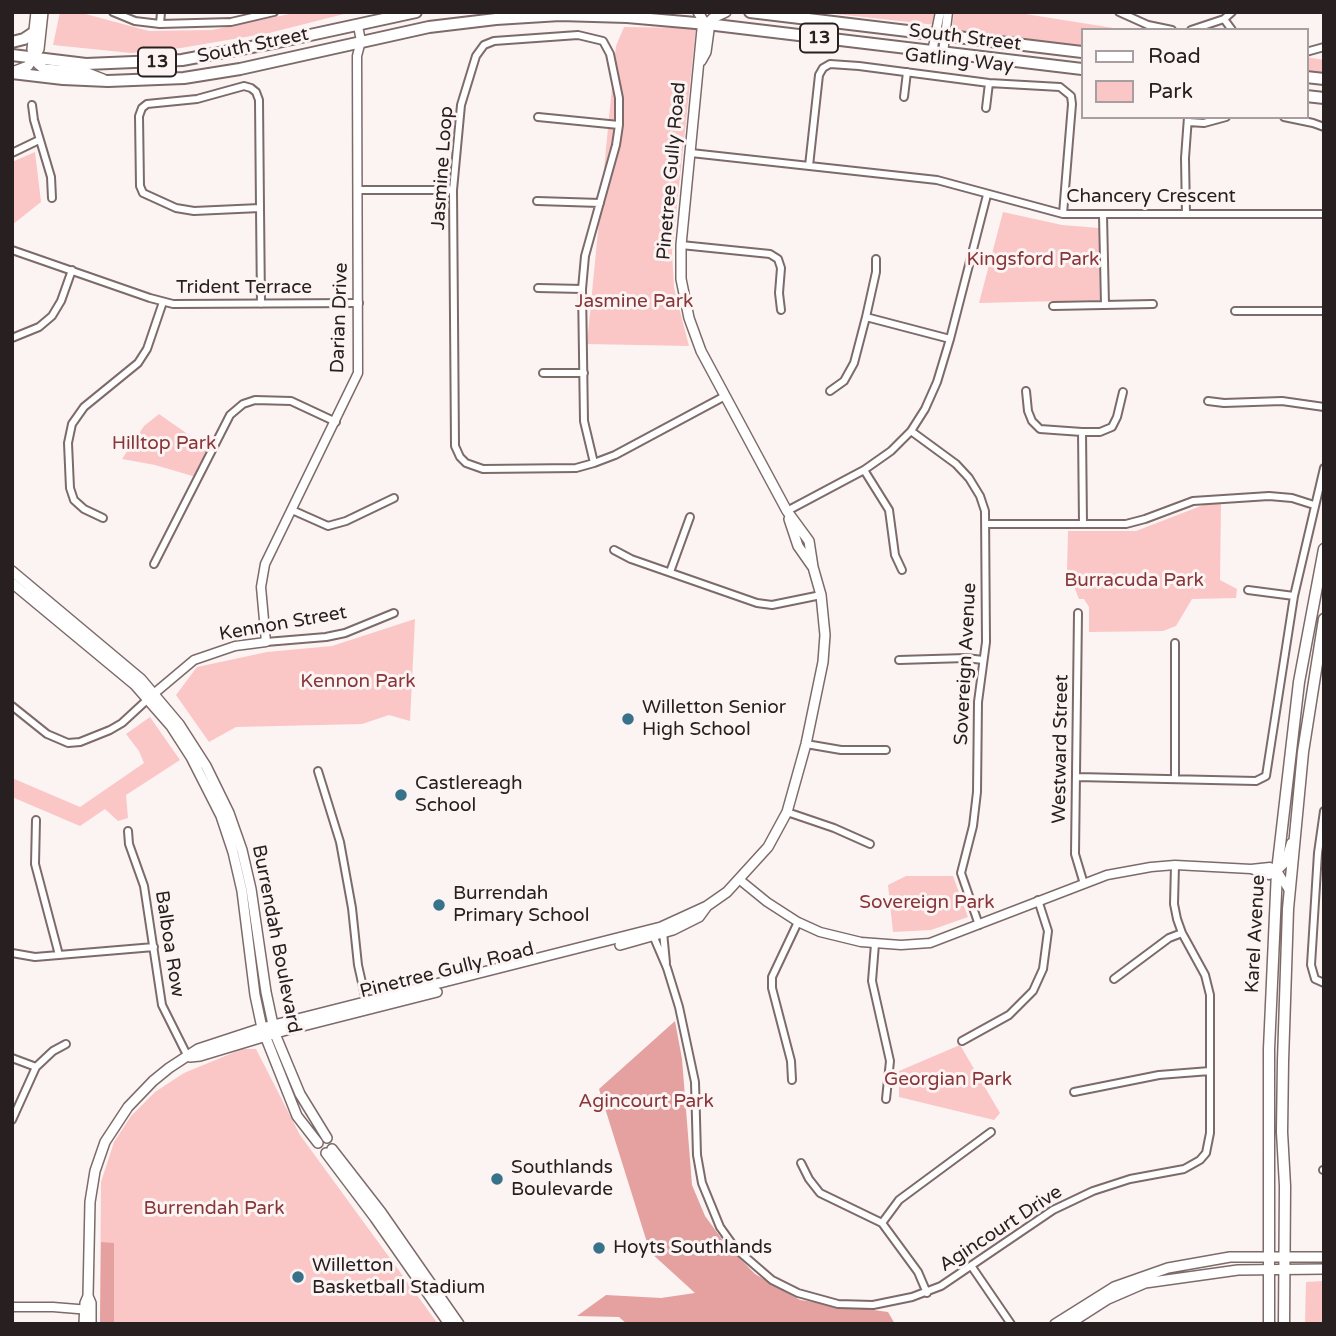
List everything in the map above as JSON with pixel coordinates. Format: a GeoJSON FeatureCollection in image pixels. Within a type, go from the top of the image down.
{"type":"FeatureCollection","features":[{"type":"Feature","properties":{"kind":"highway","name":"South Street"},"geometry":{"type":"LineString","coordinates":[[12,55],[86,64],[181,60],[416,12]]}},
{"type":"Feature","properties":{"kind":"highway","name":"South Street"},"geometry":{"type":"LineString","coordinates":[[750,12],[1080,52]]}},
{"type":"Feature","properties":{"kind":"highway","name":"South Street"},"geometry":{"type":"LineString","coordinates":[[12,73],[108,81],[156,80],[213,74],[462,22],[539,16],[627,17],[707,24],[1080,69]]}},
{"type":"Feature","properties":{"kind":"highway"},"geometry":{"type":"LineString","coordinates":[[12,42],[33,33]]}},
{"type":"Feature","properties":{"kind":"main road"},"geometry":{"type":"LineString","coordinates":[[36,12],[32,49],[34,59],[44,69],[85,72],[108,81]]}},
{"type":"Feature","properties":{"kind":"main road"},"geometry":{"type":"LineString","coordinates":[[12,73],[28,66],[34,59],[39,49],[43,12]]}},
{"type":"Feature","properties":{"kind":"main road"},"geometry":{"type":"LineString","coordinates":[[698,12],[707,24],[726,12]]}},
{"type":"Feature","properties":{"kind":"main road","name":"Pinetree Gully Road"},"geometry":{"type":"LineString","coordinates":[[91,1324],[88,1304],[90,1202],[95,1171],[105,1142],[135,1099],[153,1081],[198,1049],[662,930],[707,906],[740,880],[768,847],[787,812],[806,744],[823,662],[821,595],[809,541],[787,511],[701,351],[689,318],[681,279],[681,245],[700,62],[706,52],[709,30],[707,24]]}},
{"type":"Feature","properties":{"kind":"main road","name":"Karel Avenue"},"geometry":{"type":"LineString","coordinates":[[1269,1324],[1270,996],[1277,872],[1290,751],[1323,557]]}},
{"type":"Feature","properties":{"kind":"main road","name":"Burrendah Boulevard"},"geometry":{"type":"LineString","coordinates":[[12,571],[114,655],[198,751],[229,813],[242,850],[274,1030],[322,1140]]}},
{"type":"Feature","properties":{"kind":"main road","name":"Burrendah Boulevard"},"geometry":{"type":"LineString","coordinates":[[12,583],[151,697],[189,752],[221,816],[242,891],[255,995],[264,1032],[297,1116],[322,1140]]}},
{"type":"Feature","properties":{"kind":"main road","name":"Karel Avenue"},"geometry":{"type":"LineString","coordinates":[[1284,1324],[1283,1073],[1290,890],[1303,752],[1324,619]]}},
{"type":"Feature","properties":{"kind":"main road","name":"Pinetree Gully Road"},"geometry":{"type":"LineString","coordinates":[[274,1030],[652,934]]}},
{"type":"Feature","properties":{"kind":"main road"},"geometry":{"type":"LineString","coordinates":[[322,1140],[332,1142],[329,1151],[459,1324]]}},
{"type":"Feature","properties":{"kind":"main road"},"geometry":{"type":"LineString","coordinates":[[355,1185],[449,1324]]}},
{"type":"Feature","properties":{"kind":"main road"},"geometry":{"type":"LineString","coordinates":[[1055,1324],[1114,1287],[1168,1268],[1230,1258],[1324,1256]]}},
{"type":"Feature","properties":{"kind":"main road"},"geometry":{"type":"LineString","coordinates":[[1069,1324],[1108,1299],[1145,1283],[1219,1271],[1324,1269]]}},
{"type":"Feature","properties":{"kind":"main road","name":"Pinetree Gully Road"},"geometry":{"type":"LineString","coordinates":[[84,1324],[88,1304]]}},
{"type":"Feature","properties":{"kind":"street"},"geometry":{"type":"LineString","coordinates":[[113,12],[135,21],[160,24],[231,22],[274,12]]}},
{"type":"Feature","properties":{"kind":"street"},"geometry":{"type":"LineString","coordinates":[[160,24],[161,12]]}},
{"type":"Feature","properties":{"kind":"street"},"geometry":{"type":"LineString","coordinates":[[937,52],[940,12]]}},
{"type":"Feature","properties":{"kind":"street"},"geometry":{"type":"LineString","coordinates":[[939,36],[948,12]]}},
{"type":"Feature","properties":{"kind":"street"},"geometry":{"type":"LineString","coordinates":[[1119,12],[1148,25],[1162,28]]}},
{"type":"Feature","properties":{"kind":"street"},"geometry":{"type":"LineString","coordinates":[[1197,28],[1224,19],[1232,12]]}},
{"type":"Feature","properties":{"kind":"street"},"geometry":{"type":"LineString","coordinates":[[1224,19],[1231,28]]}},
{"type":"Feature","properties":{"kind":"street","name":"Darian Drive"},"geometry":{"type":"LineString","coordinates":[[266,642],[261,576],[265,564],[358,373],[357,56],[353,27]]}},
{"type":"Feature","properties":{"kind":"street","name":"Jasmine Loop"},"geometry":{"type":"LineString","coordinates":[[594,463],[584,421],[582,289],[585,256],[619,125],[619,98],[610,54],[603,41],[578,35],[484,44],[476,56],[461,105],[453,190],[455,446],[460,457],[466,463],[483,469],[576,468],[594,463],[615,455],[725,396]]}},
{"type":"Feature","properties":{"kind":"street","name":"Gatling Way"},"geometry":{"type":"LineString","coordinates":[[809,166],[819,75],[824,68],[836,63],[989,83],[1059,87],[1071,96],[1072,104],[1063,214]]}},
{"type":"Feature","properties":{"kind":"street"},"geometry":{"type":"LineString","coordinates":[[904,97],[906,72]]}},
{"type":"Feature","properties":{"kind":"street"},"geometry":{"type":"LineString","coordinates":[[986,108],[989,83]]}},
{"type":"Feature","properties":{"kind":"street"},"geometry":{"type":"LineString","coordinates":[[260,208],[194,211],[176,208],[143,193],[140,186],[139,116],[142,108],[147,104],[197,99],[244,86],[256,92],[259,100],[261,304]]}},
{"type":"Feature","properties":{"kind":"street"},"geometry":{"type":"LineString","coordinates":[[32,105],[39,141],[51,177],[52,198]]}},
{"type":"Feature","properties":{"kind":"street"},"geometry":{"type":"LineString","coordinates":[[538,117],[619,125]]}},
{"type":"Feature","properties":{"kind":"street"},"geometry":{"type":"LineString","coordinates":[[1186,215],[1185,158],[1188,120],[1204,123],[1219,119]]}},
{"type":"Feature","properties":{"kind":"street"},"geometry":{"type":"LineString","coordinates":[[1294,119],[1324,127]]}},
{"type":"Feature","properties":{"kind":"street"},"geometry":{"type":"LineString","coordinates":[[12,153],[39,141]]}},
{"type":"Feature","properties":{"kind":"street","name":"Chancery Crescent"},"geometry":{"type":"LineString","coordinates":[[691,153],[937,180],[1063,214],[1324,214]]}},
{"type":"Feature","properties":{"kind":"street"},"geometry":{"type":"LineString","coordinates":[[357,190],[453,190]]}},
{"type":"Feature","properties":{"kind":"street"},"geometry":{"type":"LineString","coordinates":[[787,511],[864,470],[891,451],[911,431],[932,395],[950,339],[987,195]]}},
{"type":"Feature","properties":{"kind":"street"},"geometry":{"type":"LineString","coordinates":[[537,201],[600,203]]}},
{"type":"Feature","properties":{"kind":"street"},"geometry":{"type":"LineString","coordinates":[[1103,215],[1105,305]]}},
{"type":"Feature","properties":{"kind":"street"},"geometry":{"type":"LineString","coordinates":[[681,245],[770,254],[778,259],[781,268],[781,310]]}},
{"type":"Feature","properties":{"kind":"street","name":"Trident Terrace"},"geometry":{"type":"LineString","coordinates":[[12,250],[163,302],[184,305],[359,303]]}},
{"type":"Feature","properties":{"kind":"street"},"geometry":{"type":"LineString","coordinates":[[830,391],[844,381],[854,363],[876,272],[876,259]]}},
{"type":"Feature","properties":{"kind":"street"},"geometry":{"type":"LineString","coordinates":[[12,338],[40,327],[52,316],[61,301],[72,270]]}},
{"type":"Feature","properties":{"kind":"street"},"geometry":{"type":"LineString","coordinates":[[538,288],[582,289]]}},
{"type":"Feature","properties":{"kind":"street"},"geometry":{"type":"LineString","coordinates":[[103,518],[84,509],[74,500],[70,488],[68,443],[72,424],[84,407],[138,363],[147,349],[163,302]]}},
{"type":"Feature","properties":{"kind":"street"},"geometry":{"type":"LineString","coordinates":[[1053,306],[1153,304]]}},
{"type":"Feature","properties":{"kind":"street"},"geometry":{"type":"LineString","coordinates":[[1236,311],[1324,312]]}},
{"type":"Feature","properties":{"kind":"street"},"geometry":{"type":"LineString","coordinates":[[866,317],[950,339]]}},
{"type":"Feature","properties":{"kind":"street"},"geometry":{"type":"LineString","coordinates":[[543,373],[584,373]]}},
{"type":"Feature","properties":{"kind":"street"},"geometry":{"type":"LineString","coordinates":[[1026,391],[1028,411],[1032,421],[1040,429],[1082,432],[1100,432],[1112,427],[1123,392]]}},
{"type":"Feature","properties":{"kind":"street"},"geometry":{"type":"LineString","coordinates":[[155,564],[230,415],[243,404],[255,400],[291,401],[336,422]]}},
{"type":"Feature","properties":{"kind":"street"},"geometry":{"type":"LineString","coordinates":[[1208,401],[1282,401],[1324,407]]}},
{"type":"Feature","properties":{"kind":"street","name":"Sovereign Avenue"},"geometry":{"type":"LineString","coordinates":[[911,431],[956,464],[970,478],[980,496],[986,524],[986,642],[978,702],[975,811],[961,873],[979,925]]}},
{"type":"Feature","properties":{"kind":"street"},"geometry":{"type":"LineString","coordinates":[[1082,432],[1083,524]]}},
{"type":"Feature","properties":{"kind":"street"},"geometry":{"type":"LineString","coordinates":[[1077,777],[1256,781],[1266,776],[1294,596],[1324,468]]}},
{"type":"Feature","properties":{"kind":"street"},"geometry":{"type":"LineString","coordinates":[[864,470],[889,510],[895,555],[902,570]]}},
{"type":"Feature","properties":{"kind":"street"},"geometry":{"type":"LineString","coordinates":[[986,524],[1134,523],[1194,501],[1269,496],[1292,498],[1314,505]]}},
{"type":"Feature","properties":{"kind":"street"},"geometry":{"type":"LineString","coordinates":[[292,510],[328,526],[346,521],[394,498]]}},
{"type":"Feature","properties":{"kind":"street"},"geometry":{"type":"LineString","coordinates":[[670,572],[690,517]]}},
{"type":"Feature","properties":{"kind":"street"},"geometry":{"type":"LineString","coordinates":[[614,550],[631,559],[757,603],[772,605],[821,595]]}},
{"type":"Feature","properties":{"kind":"street"},"geometry":{"type":"LineString","coordinates":[[1248,590],[1294,596]]}},
{"type":"Feature","properties":{"kind":"street","name":"Westward Street"},"geometry":{"type":"LineString","coordinates":[[1078,612],[1075,854],[1084,884]]}},
{"type":"Feature","properties":{"kind":"street","name":"Kennon Street"},"geometry":{"type":"LineString","coordinates":[[151,697],[194,660],[227,648],[345,633],[394,613]]}},
{"type":"Feature","properties":{"kind":"street"},"geometry":{"type":"LineString","coordinates":[[1175,643],[1175,779]]}},
{"type":"Feature","properties":{"kind":"street"},"geometry":{"type":"LineString","coordinates":[[899,660],[984,660]]}},
{"type":"Feature","properties":{"kind":"street"},"geometry":{"type":"LineString","coordinates":[[12,706],[47,734],[68,743],[80,742],[110,730],[151,697]]}},
{"type":"Feature","properties":{"kind":"street"},"geometry":{"type":"LineString","coordinates":[[806,744],[841,750],[886,750]]}},
{"type":"Feature","properties":{"kind":"street"},"geometry":{"type":"LineString","coordinates":[[318,771],[340,842],[352,908],[358,965],[367,1005]]}},
{"type":"Feature","properties":{"kind":"street"},"geometry":{"type":"LineString","coordinates":[[1324,811],[1315,899],[1312,974],[1315,979],[1324,983]]}},
{"type":"Feature","properties":{"kind":"street"},"geometry":{"type":"LineString","coordinates":[[787,812],[870,844]]}},
{"type":"Feature","properties":{"kind":"street"},"geometry":{"type":"LineString","coordinates":[[36,820],[35,864],[59,955]]}},
{"type":"Feature","properties":{"kind":"street","name":"Balboa Row"},"geometry":{"type":"LineString","coordinates":[[128,831],[129,844],[144,886],[162,1005],[188,1057]]}},
{"type":"Feature","properties":{"kind":"street"},"geometry":{"type":"LineString","coordinates":[[1277,872],[1285,863],[1294,832]]}},
{"type":"Feature","properties":{"kind":"street"},"geometry":{"type":"LineString","coordinates":[[740,880],[767,902],[798,922],[820,932],[875,944],[901,946],[930,943],[1038,900],[1128,870],[1175,865],[1251,869],[1270,867],[1290,890]]}},
{"type":"Feature","properties":{"kind":"street","name":"Agincourt Drive"},"geometry":{"type":"LineString","coordinates":[[652,934],[667,968],[679,1007],[695,1082],[702,1183],[715,1216],[735,1248],[772,1280],[797,1293],[838,1304],[873,1305],[927,1293],[972,1267],[1053,1210],[1093,1191],[1184,1169],[1200,1160],[1208,1145],[1210,1133],[1209,985],[1182,933],[1174,904],[1175,865]]}},
{"type":"Feature","properties":{"kind":"street"},"geometry":{"type":"LineString","coordinates":[[1315,899],[1324,899]]}},
{"type":"Feature","properties":{"kind":"street"},"geometry":{"type":"LineString","coordinates":[[962,1041],[1009,1015],[1033,991],[1043,969],[1048,931],[1038,900]]}},
{"type":"Feature","properties":{"kind":"street"},"geometry":{"type":"LineString","coordinates":[[792,1080],[791,1061],[772,988],[772,977],[798,922]]}},
{"type":"Feature","properties":{"kind":"street","name":"Agincourt Drive"},"geometry":{"type":"LineString","coordinates":[[662,930],[667,968]]}},
{"type":"Feature","properties":{"kind":"street"},"geometry":{"type":"LineString","coordinates":[[1114,979],[1159,945],[1182,933]]}},
{"type":"Feature","properties":{"kind":"street"},"geometry":{"type":"LineString","coordinates":[[875,944],[872,981],[890,1061],[886,1099]]}},
{"type":"Feature","properties":{"kind":"street"},"geometry":{"type":"LineString","coordinates":[[12,953],[35,957],[154,947]]}},
{"type":"Feature","properties":{"kind":"street"},"geometry":{"type":"LineString","coordinates":[[12,1120],[36,1067],[53,1051],[66,1044]]}},
{"type":"Feature","properties":{"kind":"street"},"geometry":{"type":"LineString","coordinates":[[12,1058],[36,1067]]}},
{"type":"Feature","properties":{"kind":"street"},"geometry":{"type":"LineString","coordinates":[[1074,1092],[1158,1074],[1210,1071]]}},
{"type":"Feature","properties":{"kind":"street"},"geometry":{"type":"LineString","coordinates":[[882,1223],[899,1200],[991,1132]]}},
{"type":"Feature","properties":{"kind":"street"},"geometry":{"type":"LineString","coordinates":[[801,1163],[820,1193],[882,1223],[919,1272],[927,1293]]}},
{"type":"Feature","properties":{"kind":"street"},"geometry":{"type":"LineString","coordinates":[[972,1267],[1011,1324]]}},
{"type":"Feature","properties":{"kind":"street"},"geometry":{"type":"LineString","coordinates":[[12,1307],[88,1304]]}},
{"type":"Feature","properties":{"kind":"green space"},"geometry":{"type":"Polygon","coordinates":[[[60,12],[78,12],[149,31],[212,30],[299,12],[352,12],[269,33],[181,48],[131,53],[53,45],[60,12]]]}},
{"type":"Feature","properties":{"kind":"green space"},"geometry":{"type":"Polygon","coordinates":[[[818,12],[936,12],[936,25],[818,12]]]}},
{"type":"Feature","properties":{"kind":"green space"},"geometry":{"type":"Polygon","coordinates":[[[954,12],[1013,12],[1113,28],[1080,28],[1080,46],[952,30],[954,12]]]}},
{"type":"Feature","properties":{"kind":"green space","name":"Jasmine Park"},"geometry":{"type":"Polygon","coordinates":[[[624,27],[696,28],[672,252],[674,288],[689,346],[587,344],[616,46],[624,27]]]}},
{"type":"Feature","properties":{"kind":"green space"},"geometry":{"type":"Polygon","coordinates":[[[1308,57],[1324,60],[1324,75],[1308,73],[1308,57]]]}},
{"type":"Feature","properties":{"kind":"green space"},"geometry":{"type":"Polygon","coordinates":[[[35,152],[41,202],[12,225],[12,162],[35,152]]]}},
{"type":"Feature","properties":{"kind":"green space","name":"Kingsford Park"},"geometry":{"type":"Polygon","coordinates":[[[1003,212],[1062,225],[1099,228],[1100,300],[979,303],[1003,212]]]}},
{"type":"Feature","properties":{"kind":"green space","name":"Hilltop Park"},"geometry":{"type":"Polygon","coordinates":[[[159,414],[209,449],[196,477],[122,459],[144,426],[159,414]]]}},
{"type":"Feature","properties":{"kind":"green space","name":"Burracuda Park"},"geometry":{"type":"Polygon","coordinates":[[[1206,504],[1221,504],[1220,580],[1237,589],[1236,598],[1192,599],[1176,626],[1163,631],[1089,632],[1089,607],[1084,599],[1079,599],[1067,569],[1068,531],[1136,531],[1206,504]]]}},
{"type":"Feature","properties":{"kind":"green space","name":"Kennon Park"},"geometry":{"type":"Polygon","coordinates":[[[415,619],[410,721],[389,715],[362,724],[236,727],[209,742],[176,695],[197,667],[267,652],[332,646],[415,619]]]}},
{"type":"Feature","properties":{"kind":"green space"},"geometry":{"type":"Polygon","coordinates":[[[150,717],[180,760],[126,795],[128,818],[118,821],[105,809],[80,826],[12,797],[12,778],[80,807],[144,763],[126,734],[150,717]]]}},
{"type":"Feature","properties":{"kind":"green space","name":"Sovereign Park"},"geometry":{"type":"Polygon","coordinates":[[[906,876],[953,876],[968,917],[931,930],[893,932],[888,885],[906,876]]]}},
{"type":"Feature","properties":{"kind":"green space","name":"Agincourt Park"},"geometry":{"type":"Polygon","coordinates":[[[675,1021],[682,1059],[692,1185],[705,1216],[724,1242],[755,1274],[800,1300],[888,1312],[895,1324],[627,1324],[619,1317],[577,1316],[606,1295],[661,1298],[695,1293],[650,1252],[599,1089],[675,1021]]]}},
{"type":"Feature","properties":{"kind":"green space","name":"Georgian Park"},"geometry":{"type":"Polygon","coordinates":[[[960,1045],[1000,1113],[994,1120],[899,1097],[899,1071],[960,1045]]]}},
{"type":"Feature","properties":{"kind":"green space","name":"Burrendah Park"},"geometry":{"type":"Polygon","coordinates":[[[242,1049],[256,1049],[300,1135],[438,1324],[100,1324],[101,1182],[114,1142],[131,1116],[155,1092],[184,1073],[242,1049]]]}},
{"type":"Feature","properties":{"kind":"green space"},"geometry":{"type":"Polygon","coordinates":[[[101,1242],[114,1243],[114,1324],[100,1324],[101,1242]]]}},
{"type":"Feature","properties":{"kind":"green space"},"geometry":{"type":"Polygon","coordinates":[[[1324,1281],[1324,1324],[1305,1324],[1306,1282],[1324,1281]]]}},
{"type":"Feature","properties":{"kind":"place","name":"Willetton Senior High School"},"geometry":{"type":"Point","coordinates":[628,719]}},
{"type":"Feature","properties":{"kind":"place","name":"Castlereagh School"},"geometry":{"type":"Point","coordinates":[401,795]}},
{"type":"Feature","properties":{"kind":"place","name":"Burrendah Primary School"},"geometry":{"type":"Point","coordinates":[439,905]}},
{"type":"Feature","properties":{"kind":"place","name":"Southlands Boulevarde"},"geometry":{"type":"Point","coordinates":[497,1179]}},
{"type":"Feature","properties":{"kind":"place","name":"Hoyts Southlands"},"geometry":{"type":"Point","coordinates":[599,1248]}},
{"type":"Feature","properties":{"kind":"place","name":"Willetton Basketball Stadium"},"geometry":{"type":"Point","coordinates":[298,1277]}}]}
